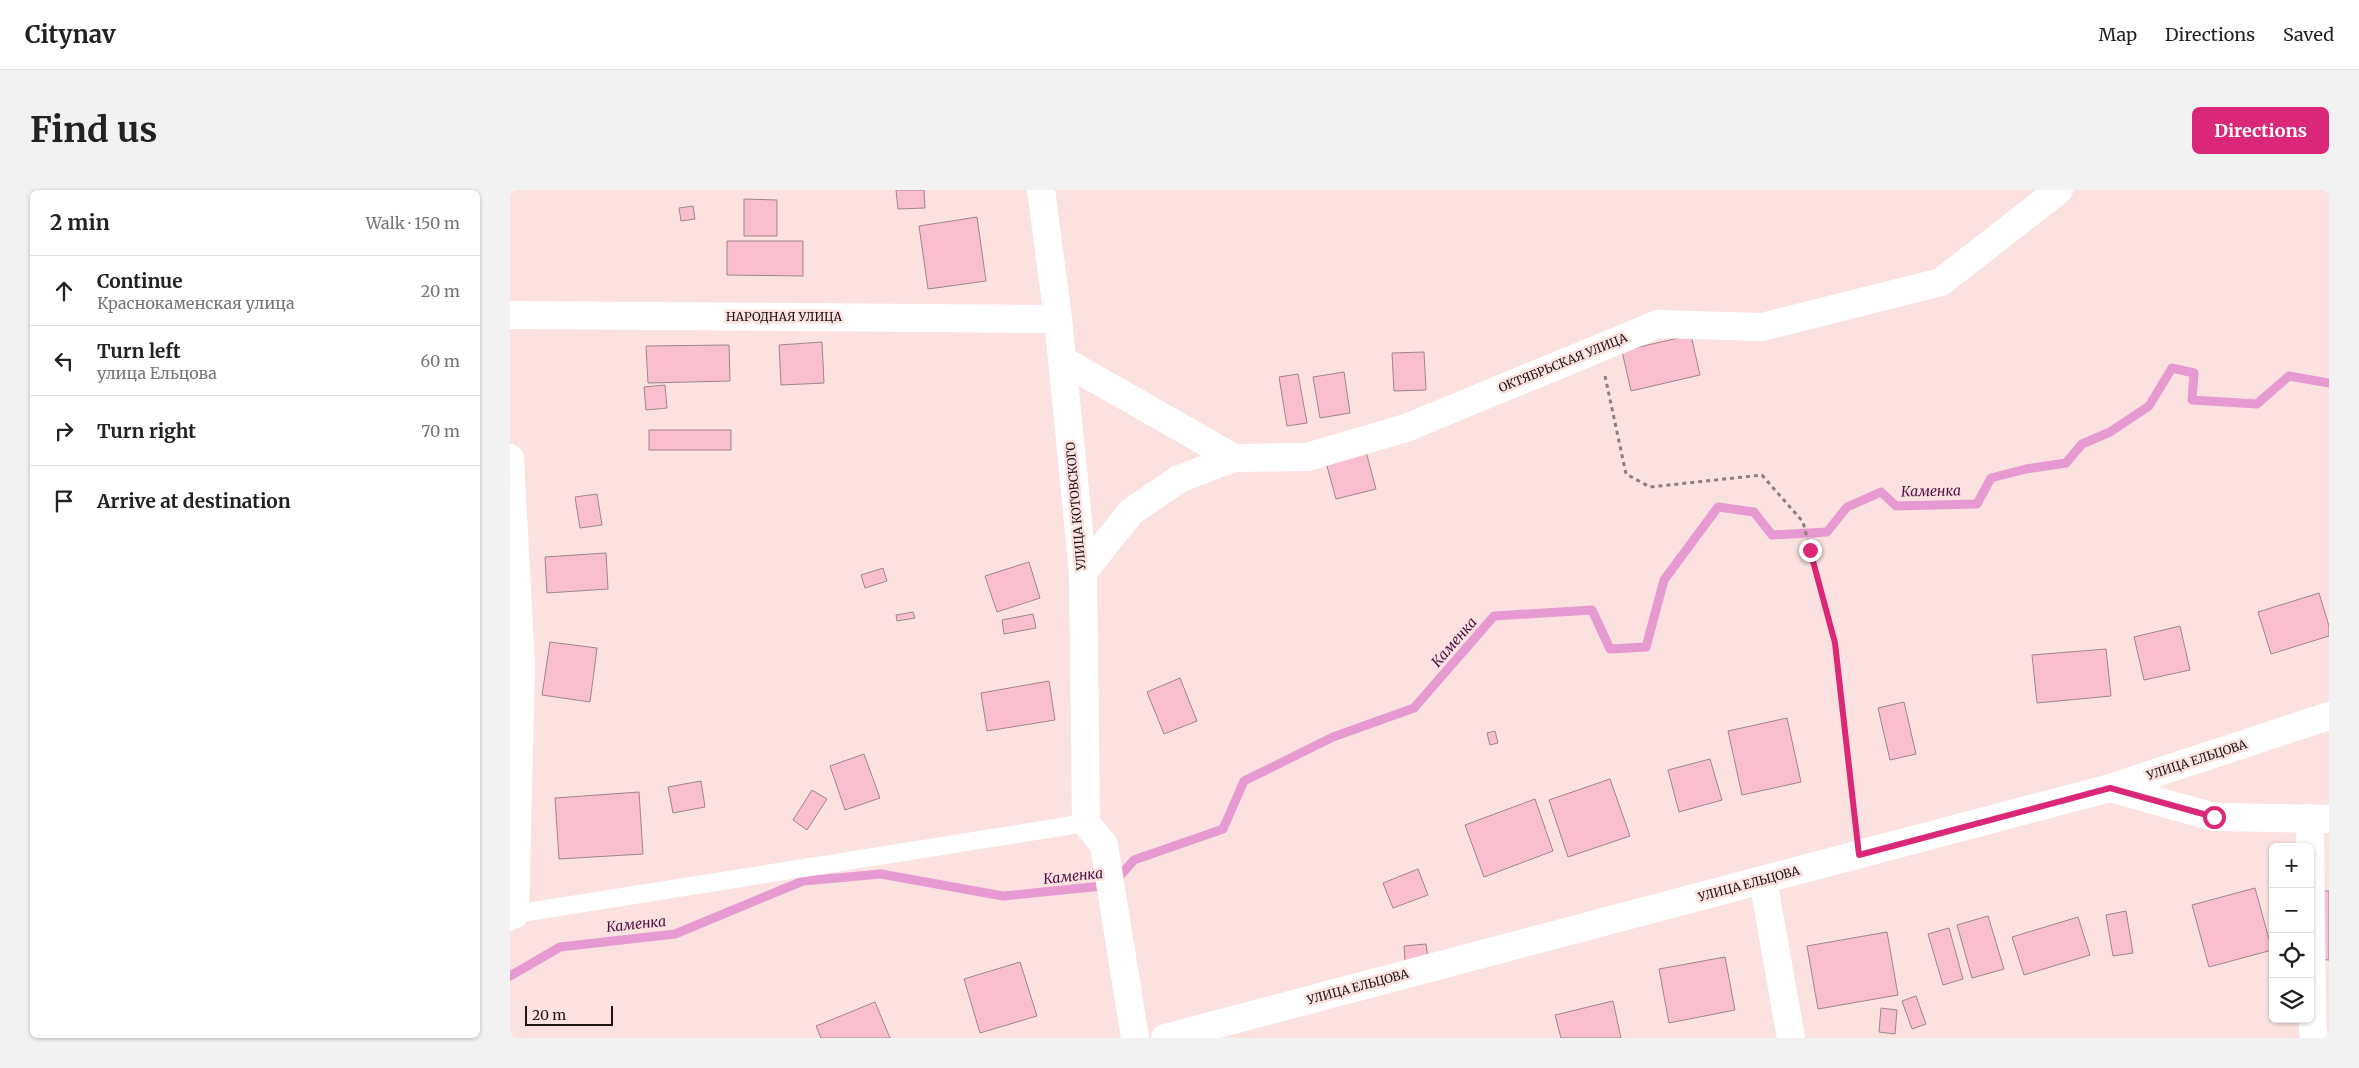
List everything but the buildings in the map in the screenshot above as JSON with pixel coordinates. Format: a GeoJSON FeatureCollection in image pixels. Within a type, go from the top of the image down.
{"type":"FeatureCollection","features":[{"type":"Feature","properties":{"kind":"street","name":"УЛИЦА КОТОВСКОГО"},"geometry":{"type":"LineString","coordinates":[[1041,190],[1058,319],[1083,572],[1086,823]]}},
{"type":"Feature","properties":{"kind":"street","name":"ОКТЯБРЬСКАЯ УЛИЦА"},"geometry":{"type":"LineString","coordinates":[[1083,572],[1131,512],[1180,479],[1234,458],[1307,457],[1406,428],[1658,324],[1762,327],[1941,282],[2059,190]]}},
{"type":"Feature","properties":{"kind":"street","name":"НАРОДНАЯ УЛИЦА"},"geometry":{"type":"LineString","coordinates":[[510,315],[1058,319]]}},
{"type":"Feature","properties":{"kind":"street"},"geometry":{"type":"LineString","coordinates":[[1062,360],[1234,458]]}},
{"type":"Feature","properties":{"kind":"street"},"geometry":{"type":"LineString","coordinates":[[510,458],[521,665],[512,918]]}},
{"type":"Feature","properties":{"kind":"street","name":"УЛИЦА ЕЛЬЦОВА"},"geometry":{"type":"LineString","coordinates":[[1166,1038],[2110,788],[2329,716]]}},
{"type":"Feature","properties":{"kind":"street"},"geometry":{"type":"LineString","coordinates":[[2110,788],[2214,817],[2320,818],[2312,1018],[2314,1038]]}},
{"type":"Feature","properties":{"kind":"street"},"geometry":{"type":"LineString","coordinates":[[1086,823],[1104,845],[1135,1038]]}},
{"type":"Feature","properties":{"kind":"street"},"geometry":{"type":"LineString","coordinates":[[1763,880],[1791,1038]]}},
{"type":"Feature","properties":{"kind":"lane"},"geometry":{"type":"LineString","coordinates":[[512,918],[1086,823]]}},
{"type":"Feature","properties":{"kind":"path"},"geometry":{"type":"LineString","coordinates":[[1600,348],[1626,474],[1650,487],[1762,475],[1803,522],[1835,643],[1859,855]]}},
{"type":"Feature","properties":{"kind":"waterway","name":"Каменка"},"geometry":{"type":"LineString","coordinates":[[510,976],[560,947],[675,934],[803,881],[881,874],[1003,896],[1112,885],[1134,860],[1223,829],[1244,781],[1333,737],[1414,708],[1494,616],[1592,610],[1610,649],[1646,647],[1664,580],[1718,507],[1754,512],[1772,535],[1827,532],[1847,507],[1881,492],[1896,506],[1977,504],[1991,478],[2026,469],[2066,463],[2082,444],[2110,432],[2149,406],[2172,368],[2194,373],[2192,400],[2257,404],[2289,376],[2329,383]]}},
{"type":"Feature","properties":{"kind":"route"},"geometry":{"type":"LineString","coordinates":[[1810,550],[1835,643],[1859,855],[2110,788],[2214,817]]}}]}
